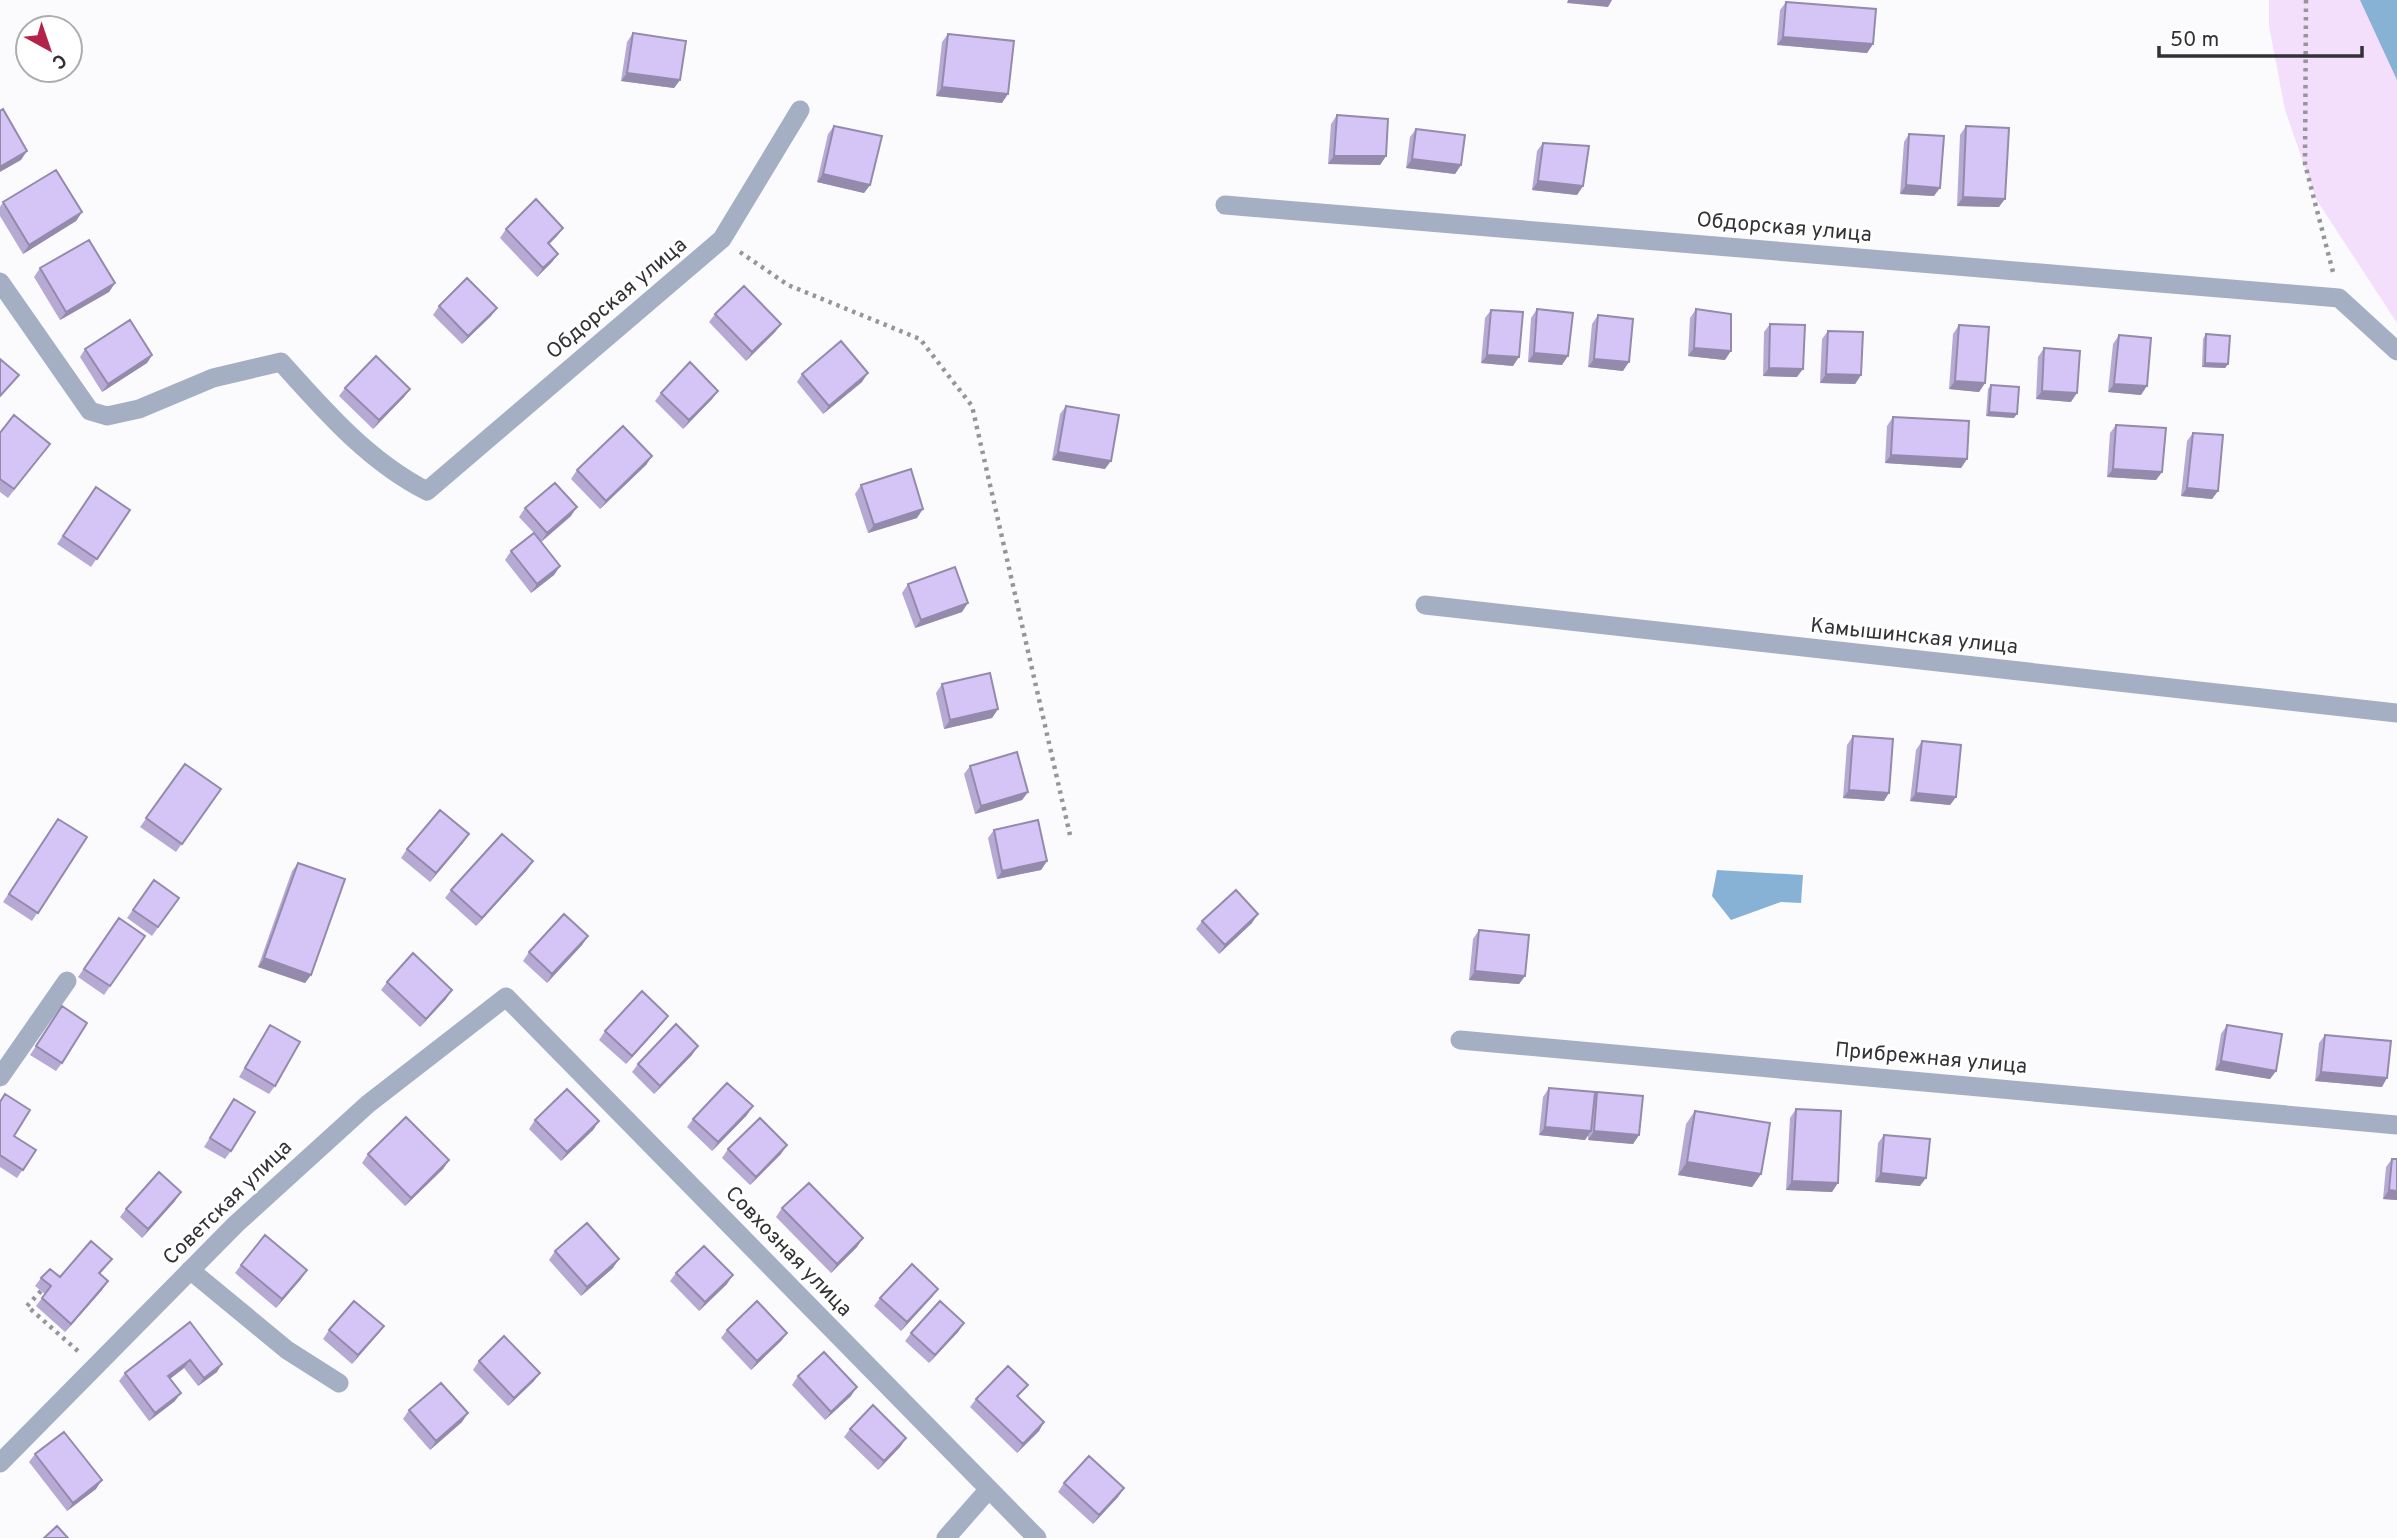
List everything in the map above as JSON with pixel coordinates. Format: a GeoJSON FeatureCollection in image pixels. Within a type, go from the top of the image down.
{"type":"FeatureCollection","features":[{"type":"Feature","properties":{"kind":"street","name":"Обдорская улица"},"geometry":{"type":"LineString","coordinates":[[0,282],[90,411],[107,416],[139,409],[213,378],[281,362],[333,420],[405,480],[427,491],[722,239],[800,110]]}},
{"type":"Feature","properties":{"kind":"street","name":"Обдорская улица"},"geometry":{"type":"LineString","coordinates":[[1225,205],[2339,298]]}},
{"type":"Feature","properties":{"kind":"street"},"geometry":{"type":"LineString","coordinates":[[2339,298],[2397,351]]}},
{"type":"Feature","properties":{"kind":"street","name":"Камышинская улица"},"geometry":{"type":"LineString","coordinates":[[1425,605],[2397,713]]}},
{"type":"Feature","properties":{"kind":"street"},"geometry":{"type":"LineString","coordinates":[[0,1077],[67,981]]}},
{"type":"Feature","properties":{"kind":"street","name":"Советская улица"},"geometry":{"type":"LineString","coordinates":[[0,1463],[236,1224],[368,1104],[506,997]]}},
{"type":"Feature","properties":{"kind":"street","name":"Совхозная улица"},"geometry":{"type":"LineString","coordinates":[[506,997],[1037,1538]]}},
{"type":"Feature","properties":{"kind":"street","name":"Прибрежная улица"},"geometry":{"type":"LineString","coordinates":[[1460,1040],[2397,1125]]}},
{"type":"Feature","properties":{"kind":"street"},"geometry":{"type":"LineString","coordinates":[[190,1270],[287,1350],[340,1383]]}},
{"type":"Feature","properties":{"kind":"street"},"geometry":{"type":"LineString","coordinates":[[946,1538],[989,1489]]}},
{"type":"Feature","properties":{"kind":"path"},"geometry":{"type":"LineString","coordinates":[[2306,0],[2305,164],[2339,298]]}},
{"type":"Feature","properties":{"kind":"path"},"geometry":{"type":"LineString","coordinates":[[722,239],[788,285],[920,339],[972,406],[1070,835]]}},
{"type":"Feature","properties":{"kind":"path"},"geometry":{"type":"LineString","coordinates":[[41,1291],[27,1306],[95,1366]]}},
{"type":"Feature","properties":{"kind":"shaded area"},"geometry":{"type":"Polygon","coordinates":[[[2269,0],[2397,0],[2397,323],[2316,199],[2285,110],[2269,26],[2269,0]]]}},
{"type":"Feature","properties":{"kind":"water"},"geometry":{"type":"Polygon","coordinates":[[[2360,0],[2397,0],[2397,80],[2360,0]]]}},
{"type":"Feature","properties":{"kind":"water"},"geometry":{"type":"Polygon","coordinates":[[[1717,870],[1803,875],[1801,903],[1781,902],[1731,920],[1712,896],[1717,870]]]}},
{"type":"Feature","properties":{"kind":"building"},"geometry":{"type":"Polygon","coordinates":[[[1786,2],[1876,9],[1873,44],[1783,37],[1786,2]]]}},
{"type":"Feature","properties":{"kind":"building"},"geometry":{"type":"Polygon","coordinates":[[[633,33],[686,41],[680,80],[627,73],[633,33]]]}},
{"type":"Feature","properties":{"kind":"building"},"geometry":{"type":"Polygon","coordinates":[[[948,34],[1014,41],[1008,94],[942,87],[948,34]]]}},
{"type":"Feature","properties":{"kind":"building"},"geometry":{"type":"Polygon","coordinates":[[[3,109],[27,151],[0,167],[0,111],[3,109]]]}},
{"type":"Feature","properties":{"kind":"building"},"geometry":{"type":"Polygon","coordinates":[[[1337,115],[1388,119],[1386,156],[1334,156],[1337,115]]]}},
{"type":"Feature","properties":{"kind":"building"},"geometry":{"type":"Polygon","coordinates":[[[834,126],[882,136],[870,185],[823,174],[834,126]]]}},
{"type":"Feature","properties":{"kind":"building"},"geometry":{"type":"Polygon","coordinates":[[[1966,126],[2009,128],[2005,199],[1963,197],[1966,126]]]}},
{"type":"Feature","properties":{"kind":"building"},"geometry":{"type":"Polygon","coordinates":[[[1416,129],[1465,135],[1461,165],[1412,159],[1416,129]]]}},
{"type":"Feature","properties":{"kind":"building"},"geometry":{"type":"Polygon","coordinates":[[[1909,134],[1944,136],[1940,188],[1906,185],[1909,134]]]}},
{"type":"Feature","properties":{"kind":"building"},"geometry":{"type":"Polygon","coordinates":[[[1543,143],[1589,146],[1583,186],[1538,181],[1543,143]]]}},
{"type":"Feature","properties":{"kind":"building"},"geometry":{"type":"Polygon","coordinates":[[[56,170],[82,212],[29,245],[3,202],[56,170]]]}},
{"type":"Feature","properties":{"kind":"building"},"geometry":{"type":"Polygon","coordinates":[[[536,199],[563,228],[548,243],[558,254],[543,268],[506,229],[536,199]]]}},
{"type":"Feature","properties":{"kind":"building"},"geometry":{"type":"Polygon","coordinates":[[[89,240],[115,283],[66,312],[40,268],[89,240]]]}},
{"type":"Feature","properties":{"kind":"building"},"geometry":{"type":"Polygon","coordinates":[[[467,278],[497,308],[468,336],[439,306],[467,278]]]}},
{"type":"Feature","properties":{"kind":"building"},"geometry":{"type":"Polygon","coordinates":[[[744,286],[781,324],[752,352],[715,314],[744,286]]]}},
{"type":"Feature","properties":{"kind":"building"},"geometry":{"type":"Polygon","coordinates":[[[1537,309],[1573,313],[1568,356],[1534,353],[1537,309]]]}},
{"type":"Feature","properties":{"kind":"building"},"geometry":{"type":"Polygon","coordinates":[[[1696,309],[1731,314],[1731,351],[1694,348],[1696,309]]]}},
{"type":"Feature","properties":{"kind":"building"},"geometry":{"type":"Polygon","coordinates":[[[1491,310],[1523,312],[1519,357],[1487,355],[1491,310]]]}},
{"type":"Feature","properties":{"kind":"building"},"geometry":{"type":"Polygon","coordinates":[[[1598,315],[1633,319],[1629,362],[1594,359],[1598,315]]]}},
{"type":"Feature","properties":{"kind":"building"},"geometry":{"type":"Polygon","coordinates":[[[130,320],[152,355],[108,384],[85,349],[130,320]]]}},
{"type":"Feature","properties":{"kind":"building"},"geometry":{"type":"Polygon","coordinates":[[[1770,324],[1805,325],[1803,369],[1769,368],[1770,324]]]}},
{"type":"Feature","properties":{"kind":"building"},"geometry":{"type":"Polygon","coordinates":[[[1959,325],[1989,327],[1985,383],[1955,381],[1959,325]]]}},
{"type":"Feature","properties":{"kind":"building"},"geometry":{"type":"Polygon","coordinates":[[[1828,331],[1863,332],[1861,375],[1826,374],[1828,331]]]}},
{"type":"Feature","properties":{"kind":"building"},"geometry":{"type":"Polygon","coordinates":[[[2206,334],[2230,336],[2228,364],[2205,363],[2206,334]]]}},
{"type":"Feature","properties":{"kind":"building"},"geometry":{"type":"Polygon","coordinates":[[[2119,335],[2151,338],[2147,386],[2114,384],[2119,335]]]}},
{"type":"Feature","properties":{"kind":"building"},"geometry":{"type":"Polygon","coordinates":[[[841,341],[868,373],[829,406],[802,374],[841,341]]]}},
{"type":"Feature","properties":{"kind":"building"},"geometry":{"type":"Polygon","coordinates":[[[2044,348],[2080,351],[2077,393],[2042,391],[2044,348]]]}},
{"type":"Feature","properties":{"kind":"building"},"geometry":{"type":"Polygon","coordinates":[[[376,356],[410,389],[379,420],[345,388],[376,356]]]}},
{"type":"Feature","properties":{"kind":"building"},"geometry":{"type":"Polygon","coordinates":[[[0,359],[19,375],[0,396],[0,359]]]}},
{"type":"Feature","properties":{"kind":"building"},"geometry":{"type":"Polygon","coordinates":[[[690,362],[718,391],[689,420],[661,393],[690,362]]]}},
{"type":"Feature","properties":{"kind":"building"},"geometry":{"type":"Polygon","coordinates":[[[1991,385],[2019,387],[2017,414],[1989,412],[1991,385]]]}},
{"type":"Feature","properties":{"kind":"building"},"geometry":{"type":"Polygon","coordinates":[[[1066,406],[1119,415],[1111,461],[1058,452],[1066,406]]]}},
{"type":"Feature","properties":{"kind":"building"},"geometry":{"type":"Polygon","coordinates":[[[14,415],[50,444],[14,489],[0,479],[0,433],[14,415]]]}},
{"type":"Feature","properties":{"kind":"building"},"geometry":{"type":"Polygon","coordinates":[[[1893,417],[1969,421],[1967,459],[1891,455],[1893,417]]]}},
{"type":"Feature","properties":{"kind":"building"},"geometry":{"type":"Polygon","coordinates":[[[2116,425],[2166,428],[2162,472],[2113,469],[2116,425]]]}},
{"type":"Feature","properties":{"kind":"building"},"geometry":{"type":"Polygon","coordinates":[[[623,426],[652,456],[606,501],[577,470],[623,426]]]}},
{"type":"Feature","properties":{"kind":"building"},"geometry":{"type":"Polygon","coordinates":[[[2193,433],[2223,435],[2218,491],[2187,488],[2193,433]]]}},
{"type":"Feature","properties":{"kind":"building"},"geometry":{"type":"Polygon","coordinates":[[[911,469],[923,509],[874,525],[861,485],[911,469]]]}},
{"type":"Feature","properties":{"kind":"building"},"geometry":{"type":"Polygon","coordinates":[[[555,483],[577,507],[547,533],[525,508],[555,483]]]}},
{"type":"Feature","properties":{"kind":"building"},"geometry":{"type":"Polygon","coordinates":[[[96,487],[130,510],[97,559],[63,536],[96,487]]]}},
{"type":"Feature","properties":{"kind":"building"},"geometry":{"type":"Polygon","coordinates":[[[534,533],[560,566],[537,584],[511,551],[534,533]]]}},
{"type":"Feature","properties":{"kind":"building"},"geometry":{"type":"Polygon","coordinates":[[[955,567],[968,603],[921,620],[908,584],[955,567]]]}},
{"type":"Feature","properties":{"kind":"building"},"geometry":{"type":"Polygon","coordinates":[[[990,673],[998,709],[950,720],[942,684],[990,673]]]}},
{"type":"Feature","properties":{"kind":"building"},"geometry":{"type":"Polygon","coordinates":[[[1853,736],[1893,739],[1889,793],[1849,790],[1853,736]]]}},
{"type":"Feature","properties":{"kind":"building"},"geometry":{"type":"Polygon","coordinates":[[[1922,741],[1961,745],[1956,797],[1916,793],[1922,741]]]}},
{"type":"Feature","properties":{"kind":"building"},"geometry":{"type":"Polygon","coordinates":[[[1017,752],[1028,792],[981,806],[970,766],[1017,752]]]}},
{"type":"Feature","properties":{"kind":"building"},"geometry":{"type":"Polygon","coordinates":[[[185,764],[221,789],[182,844],[146,818],[185,764]]]}},
{"type":"Feature","properties":{"kind":"building"},"geometry":{"type":"Polygon","coordinates":[[[440,810],[469,834],[436,873],[407,849],[440,810]]]}},
{"type":"Feature","properties":{"kind":"building"},"geometry":{"type":"Polygon","coordinates":[[[58,819],[87,837],[38,913],[9,894],[58,819]]]}},
{"type":"Feature","properties":{"kind":"building"},"geometry":{"type":"Polygon","coordinates":[[[1038,820],[1047,861],[1002,871],[994,830],[1038,820]]]}},
{"type":"Feature","properties":{"kind":"building"},"geometry":{"type":"Polygon","coordinates":[[[502,834],[533,861],[482,918],[451,890],[502,834]]]}},
{"type":"Feature","properties":{"kind":"building"},"geometry":{"type":"Polygon","coordinates":[[[298,863],[345,879],[311,975],[264,958],[298,863]]]}},
{"type":"Feature","properties":{"kind":"building"},"geometry":{"type":"Polygon","coordinates":[[[154,880],[179,898],[158,927],[133,910],[154,880]]]}},
{"type":"Feature","properties":{"kind":"building"},"geometry":{"type":"Polygon","coordinates":[[[1236,890],[1258,914],[1225,945],[1202,921],[1236,890]]]}},
{"type":"Feature","properties":{"kind":"building"},"geometry":{"type":"Polygon","coordinates":[[[564,914],[588,936],[552,974],[529,952],[564,914]]]}},
{"type":"Feature","properties":{"kind":"building"},"geometry":{"type":"Polygon","coordinates":[[[119,918],[145,936],[110,986],[84,969],[119,918]]]}},
{"type":"Feature","properties":{"kind":"building"},"geometry":{"type":"Polygon","coordinates":[[[1479,930],[1529,935],[1525,976],[1475,971],[1479,930]]]}},
{"type":"Feature","properties":{"kind":"building"},"geometry":{"type":"Polygon","coordinates":[[[413,953],[452,990],[426,1019],[387,982],[413,953]]]}},
{"type":"Feature","properties":{"kind":"building"},"geometry":{"type":"Polygon","coordinates":[[[642,991],[668,1016],[632,1056],[605,1031],[642,991]]]}},
{"type":"Feature","properties":{"kind":"building"},"geometry":{"type":"Polygon","coordinates":[[[62,1006],[87,1023],[62,1063],[36,1046],[62,1006]]]}},
{"type":"Feature","properties":{"kind":"building"},"geometry":{"type":"Polygon","coordinates":[[[676,1024],[698,1046],[660,1086],[638,1064],[676,1024]]]}},
{"type":"Feature","properties":{"kind":"building"},"geometry":{"type":"Polygon","coordinates":[[[270,1025],[300,1042],[275,1086],[245,1068],[270,1025]]]}},
{"type":"Feature","properties":{"kind":"building"},"geometry":{"type":"Polygon","coordinates":[[[2227,1025],[2282,1034],[2276,1071],[2221,1061],[2227,1025]]]}},
{"type":"Feature","properties":{"kind":"building"},"geometry":{"type":"Polygon","coordinates":[[[2325,1035],[2391,1041],[2387,1078],[2321,1072],[2325,1035]]]}},
{"type":"Feature","properties":{"kind":"building"},"geometry":{"type":"Polygon","coordinates":[[[727,1083],[753,1106],[718,1142],[693,1119],[727,1083]]]}},
{"type":"Feature","properties":{"kind":"building"},"geometry":{"type":"Polygon","coordinates":[[[1549,1088],[1595,1092],[1591,1131],[1545,1127],[1549,1088]]]}},
{"type":"Feature","properties":{"kind":"building"},"geometry":{"type":"Polygon","coordinates":[[[567,1089],[599,1121],[567,1152],[535,1120],[567,1089]]]}},
{"type":"Feature","properties":{"kind":"building"},"geometry":{"type":"Polygon","coordinates":[[[1597,1092],[1643,1096],[1639,1135],[1594,1131],[1597,1092]]]}},
{"type":"Feature","properties":{"kind":"building"},"geometry":{"type":"Polygon","coordinates":[[[5,1094],[30,1110],[14,1136],[36,1150],[23,1170],[0,1155],[0,1102],[5,1094]]]}},
{"type":"Feature","properties":{"kind":"building"},"geometry":{"type":"Polygon","coordinates":[[[234,1099],[255,1112],[231,1151],[210,1138],[234,1099]]]}},
{"type":"Feature","properties":{"kind":"building"},"geometry":{"type":"Polygon","coordinates":[[[1796,1109],[1841,1111],[1838,1183],[1792,1181],[1796,1109]]]}},
{"type":"Feature","properties":{"kind":"building"},"geometry":{"type":"Polygon","coordinates":[[[1695,1111],[1770,1123],[1761,1174],[1687,1162],[1695,1111]]]}},
{"type":"Feature","properties":{"kind":"building"},"geometry":{"type":"Polygon","coordinates":[[[406,1117],[449,1160],[411,1198],[368,1154],[406,1117]]]}},
{"type":"Feature","properties":{"kind":"building"},"geometry":{"type":"Polygon","coordinates":[[[760,1118],[787,1145],[756,1177],[728,1149],[760,1118]]]}},
{"type":"Feature","properties":{"kind":"building"},"geometry":{"type":"Polygon","coordinates":[[[1884,1135],[1930,1139],[1926,1178],[1881,1173],[1884,1135]]]}},
{"type":"Feature","properties":{"kind":"building"},"geometry":{"type":"Polygon","coordinates":[[[2392,1159],[2397,1159],[2397,1191],[2389,1190],[2392,1159]]]}},
{"type":"Feature","properties":{"kind":"building"},"geometry":{"type":"Polygon","coordinates":[[[159,1172],[181,1192],[148,1229],[126,1209],[159,1172]]]}},
{"type":"Feature","properties":{"kind":"building"},"geometry":{"type":"Polygon","coordinates":[[[809,1183],[863,1238],[837,1264],[782,1208],[809,1183]]]}},
{"type":"Feature","properties":{"kind":"building"},"geometry":{"type":"Polygon","coordinates":[[[587,1223],[619,1259],[587,1287],[555,1251],[587,1223]]]}},
{"type":"Feature","properties":{"kind":"building"},"geometry":{"type":"Polygon","coordinates":[[[265,1235],[307,1270],[282,1299],[241,1265],[265,1235]]]}},
{"type":"Feature","properties":{"kind":"building"},"geometry":{"type":"Polygon","coordinates":[[[91,1241],[112,1259],[99,1273],[108,1281],[71,1324],[42,1298],[51,1286],[41,1278],[50,1269],[60,1277],[91,1241]]]}},
{"type":"Feature","properties":{"kind":"building"},"geometry":{"type":"Polygon","coordinates":[[[704,1246],[733,1275],[705,1302],[676,1273],[704,1246]]]}},
{"type":"Feature","properties":{"kind":"building"},"geometry":{"type":"Polygon","coordinates":[[[912,1264],[938,1289],[907,1322],[880,1298],[912,1264]]]}},
{"type":"Feature","properties":{"kind":"building"},"geometry":{"type":"Polygon","coordinates":[[[354,1301],[384,1326],[358,1355],[329,1330],[354,1301]]]}},
{"type":"Feature","properties":{"kind":"building"},"geometry":{"type":"Polygon","coordinates":[[[757,1301],[787,1333],[757,1361],[727,1330],[757,1301]]]}},
{"type":"Feature","properties":{"kind":"building"},"geometry":{"type":"Polygon","coordinates":[[[940,1301],[964,1323],[935,1355],[911,1333],[940,1301]]]}},
{"type":"Feature","properties":{"kind":"building"},"geometry":{"type":"Polygon","coordinates":[[[190,1322],[222,1364],[204,1378],[190,1360],[168,1376],[181,1393],[155,1413],[125,1373],[190,1322]]]}},
{"type":"Feature","properties":{"kind":"building"},"geometry":{"type":"Polygon","coordinates":[[[504,1336],[540,1373],[514,1398],[479,1361],[504,1336]]]}},
{"type":"Feature","properties":{"kind":"building"},"geometry":{"type":"Polygon","coordinates":[[[824,1352],[857,1387],[831,1412],[798,1376],[824,1352]]]}},
{"type":"Feature","properties":{"kind":"building"},"geometry":{"type":"Polygon","coordinates":[[[1008,1366],[1028,1385],[1017,1396],[1044,1422],[1023,1444],[976,1399],[1008,1366]]]}},
{"type":"Feature","properties":{"kind":"building"},"geometry":{"type":"Polygon","coordinates":[[[441,1383],[468,1413],[436,1441],[409,1410],[441,1383]]]}},
{"type":"Feature","properties":{"kind":"building"},"geometry":{"type":"Polygon","coordinates":[[[873,1405],[906,1438],[884,1461],[850,1429],[873,1405]]]}},
{"type":"Feature","properties":{"kind":"building"},"geometry":{"type":"Polygon","coordinates":[[[64,1432],[102,1480],[73,1503],[35,1454],[64,1432]]]}},
{"type":"Feature","properties":{"kind":"building"},"geometry":{"type":"Polygon","coordinates":[[[1089,1456],[1124,1488],[1099,1515],[1064,1483],[1089,1456]]]}},
{"type":"Feature","properties":{"kind":"building"},"geometry":{"type":"Polygon","coordinates":[[[57,1526],[68,1538],[44,1538],[57,1526]]]}}]}
